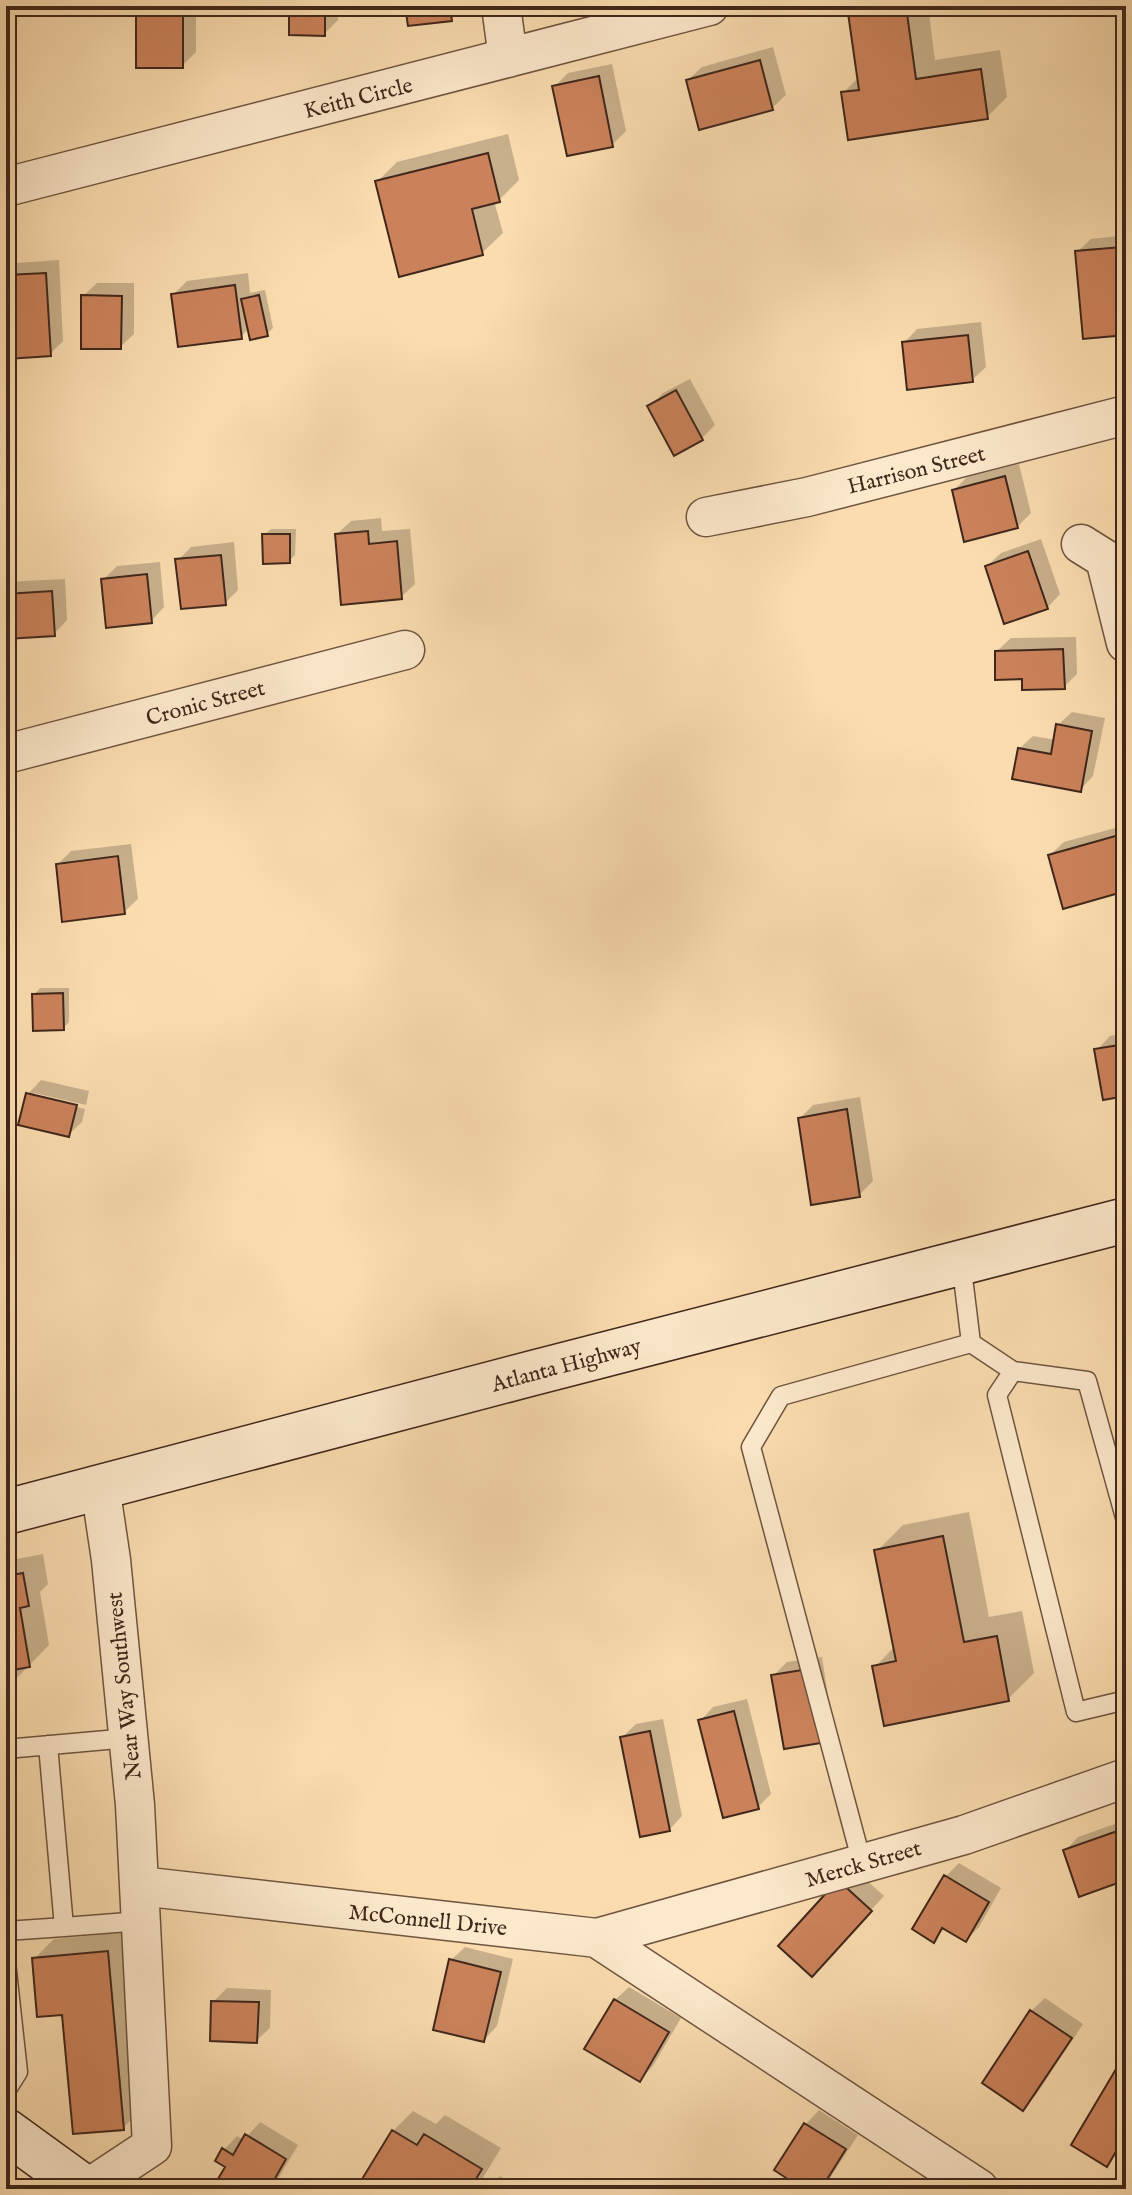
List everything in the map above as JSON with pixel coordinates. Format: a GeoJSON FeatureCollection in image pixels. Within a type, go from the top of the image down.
{"type":"FeatureCollection","features":[{"type":"Feature","properties":{"kind":"main road","name":"Atlanta Highway"},"geometry":{"type":"LineString","coordinates":[[6,1512],[1126,1220]]}},
{"type":"Feature","properties":{"kind":"main road"},"geometry":{"type":"LineString","coordinates":[[6,2131],[86,2189]]}},
{"type":"Feature","properties":{"kind":"street"},"geometry":{"type":"LineString","coordinates":[[501,6],[508,58]]}},
{"type":"Feature","properties":{"kind":"street","name":"Keith Circle"},"geometry":{"type":"LineString","coordinates":[[6,187],[709,6]]}},
{"type":"Feature","properties":{"kind":"street","name":"Harrison Street"},"geometry":{"type":"LineString","coordinates":[[706,517],[807,497],[1126,415]]}},
{"type":"Feature","properties":{"kind":"street"},"geometry":{"type":"LineString","coordinates":[[1081,544],[1105,559],[1126,643]]}},
{"type":"Feature","properties":{"kind":"street","name":"Cronic Street"},"geometry":{"type":"LineString","coordinates":[[6,754],[405,650]]}},
{"type":"Feature","properties":{"kind":"street","name":"Near Way Southwest"},"geometry":{"type":"LineString","coordinates":[[100,1486],[111,1560],[129,1738],[141,1904]]}},
{"type":"Feature","properties":{"kind":"street","name":"Merck Street"},"geometry":{"type":"LineString","coordinates":[[597,1938],[964,1835],[1126,1778]]}},
{"type":"Feature","properties":{"kind":"street"},"geometry":{"type":"LineString","coordinates":[[86,2189],[152,2146],[141,1904]]}},
{"type":"Feature","properties":{"kind":"street","name":"McConnell Drive"},"geometry":{"type":"LineString","coordinates":[[141,1904],[597,1938],[979,2189]]}},
{"type":"Feature","properties":{"kind":"lane"},"geometry":{"type":"LineString","coordinates":[[961,1261],[971,1343]]}},
{"type":"Feature","properties":{"kind":"lane"},"geometry":{"type":"LineString","coordinates":[[862,1863],[751,1447],[781,1396],[971,1343],[1013,1371],[1087,1381],[1126,1521]]}},
{"type":"Feature","properties":{"kind":"lane"},"geometry":{"type":"LineString","coordinates":[[1013,1371],[997,1395],[1076,1712],[1126,1700]]}},
{"type":"Feature","properties":{"kind":"lane"},"geometry":{"type":"LineString","coordinates":[[6,1749],[129,1738]]}},
{"type":"Feature","properties":{"kind":"lane"},"geometry":{"type":"LineString","coordinates":[[48,1745],[64,1927]]}},
{"type":"Feature","properties":{"kind":"lane"},"geometry":{"type":"LineString","coordinates":[[6,1931],[64,1927],[141,1904]]}},
{"type":"Feature","properties":{"kind":"lane"},"geometry":{"type":"LineString","coordinates":[[6,1962],[18,2072],[6,2091]]}},
{"type":"Feature","properties":{"kind":"building"},"geometry":{"type":"Polygon","coordinates":[[[136,6],[183,6],[183,68],[136,68],[136,6]]]}},
{"type":"Feature","properties":{"kind":"building"},"geometry":{"type":"Polygon","coordinates":[[[289,6],[325,6],[325,36],[289,35],[289,6]]]}},
{"type":"Feature","properties":{"kind":"building"},"geometry":{"type":"Polygon","coordinates":[[[405,6],[450,6],[452,21],[408,26],[405,6]]]}},
{"type":"Feature","properties":{"kind":"building"},"geometry":{"type":"Polygon","coordinates":[[[847,6],[906,6],[916,79],[981,69],[988,119],[848,140],[841,92],[859,90],[847,6]]]}},
{"type":"Feature","properties":{"kind":"building"},"geometry":{"type":"Polygon","coordinates":[[[760,60],[773,110],[699,130],[686,80],[760,60]]]}},
{"type":"Feature","properties":{"kind":"building"},"geometry":{"type":"Polygon","coordinates":[[[599,76],[613,147],[567,156],[552,86],[599,76]]]}},
{"type":"Feature","properties":{"kind":"building"},"geometry":{"type":"Polygon","coordinates":[[[488,153],[500,202],[472,209],[483,255],[399,277],[375,181],[488,153]]]}},
{"type":"Feature","properties":{"kind":"building"},"geometry":{"type":"Polygon","coordinates":[[[1122,247],[1126,335],[1083,339],[1075,251],[1122,247]]]}},
{"type":"Feature","properties":{"kind":"building"},"geometry":{"type":"Polygon","coordinates":[[[46,273],[51,356],[7,359],[6,275],[46,273]]]}},
{"type":"Feature","properties":{"kind":"building"},"geometry":{"type":"Polygon","coordinates":[[[235,285],[242,339],[178,347],[171,294],[235,285]]]}},
{"type":"Feature","properties":{"kind":"building"},"geometry":{"type":"Polygon","coordinates":[[[81,295],[122,296],[121,349],[81,349],[81,295]]]}},
{"type":"Feature","properties":{"kind":"building"},"geometry":{"type":"Polygon","coordinates":[[[259,295],[268,336],[250,340],[241,299],[259,295]]]}},
{"type":"Feature","properties":{"kind":"building"},"geometry":{"type":"Polygon","coordinates":[[[968,335],[973,382],[907,390],[902,342],[968,335]]]}},
{"type":"Feature","properties":{"kind":"building"},"geometry":{"type":"Polygon","coordinates":[[[676,390],[703,440],[674,456],[647,406],[676,390]]]}},
{"type":"Feature","properties":{"kind":"building"},"geometry":{"type":"Polygon","coordinates":[[[1005,476],[1018,528],[964,542],[952,490],[1005,476]]]}},
{"type":"Feature","properties":{"kind":"building"},"geometry":{"type":"Polygon","coordinates":[[[368,531],[369,544],[397,541],[402,599],[341,605],[335,534],[368,531]]]}},
{"type":"Feature","properties":{"kind":"building"},"geometry":{"type":"Polygon","coordinates":[[[262,534],[290,534],[290,563],[263,564],[262,534]]]}},
{"type":"Feature","properties":{"kind":"building"},"geometry":{"type":"Polygon","coordinates":[[[1028,551],[1048,609],[1004,624],[985,566],[1028,551]]]}},
{"type":"Feature","properties":{"kind":"building"},"geometry":{"type":"Polygon","coordinates":[[[221,555],[226,605],[181,609],[175,559],[221,555]]]}},
{"type":"Feature","properties":{"kind":"building"},"geometry":{"type":"Polygon","coordinates":[[[147,574],[152,623],[106,628],[101,579],[147,574]]]}},
{"type":"Feature","properties":{"kind":"building"},"geometry":{"type":"Polygon","coordinates":[[[52,591],[55,636],[6,639],[6,594],[52,591]]]}},
{"type":"Feature","properties":{"kind":"building"},"geometry":{"type":"Polygon","coordinates":[[[1063,649],[1065,689],[1022,690],[1022,679],[995,680],[995,651],[1063,649]]]}},
{"type":"Feature","properties":{"kind":"building"},"geometry":{"type":"Polygon","coordinates":[[[1056,724],[1092,731],[1081,792],[1012,779],[1018,748],[1051,754],[1056,724]]]}},
{"type":"Feature","properties":{"kind":"building"},"geometry":{"type":"Polygon","coordinates":[[[1119,835],[1126,861],[1126,891],[1063,909],[1048,855],[1119,835]]]}},
{"type":"Feature","properties":{"kind":"building"},"geometry":{"type":"Polygon","coordinates":[[[118,856],[125,914],[62,922],[56,864],[118,856]]]}},
{"type":"Feature","properties":{"kind":"building"},"geometry":{"type":"Polygon","coordinates":[[[63,993],[64,1030],[33,1031],[32,994],[63,993]]]}},
{"type":"Feature","properties":{"kind":"building"},"geometry":{"type":"Polygon","coordinates":[[[1126,1044],[1126,1096],[1103,1100],[1094,1049],[1126,1044]]]}},
{"type":"Feature","properties":{"kind":"building"},"geometry":{"type":"Polygon","coordinates":[[[26,1093],[77,1105],[69,1137],[18,1125],[26,1093]]]}},
{"type":"Feature","properties":{"kind":"building"},"geometry":{"type":"Polygon","coordinates":[[[847,1109],[860,1197],[811,1205],[798,1118],[847,1109]]]}},
{"type":"Feature","properties":{"kind":"building"},"geometry":{"type":"Polygon","coordinates":[[[943,1536],[964,1642],[997,1636],[1009,1701],[884,1726],[872,1666],[896,1661],[874,1550],[943,1536]]]}},
{"type":"Feature","properties":{"kind":"building"},"geometry":{"type":"Polygon","coordinates":[[[23,1573],[29,1606],[20,1608],[30,1667],[13,1670],[16,1682],[6,1684],[6,1576],[23,1573]]]}},
{"type":"Feature","properties":{"kind":"building"},"geometry":{"type":"Polygon","coordinates":[[[809,1669],[821,1743],[784,1749],[771,1675],[809,1669]]]}},
{"type":"Feature","properties":{"kind":"building"},"geometry":{"type":"Polygon","coordinates":[[[734,1711],[759,1809],[723,1818],[698,1720],[734,1711]]]}},
{"type":"Feature","properties":{"kind":"building"},"geometry":{"type":"Polygon","coordinates":[[[650,1731],[670,1831],[640,1837],[620,1737],[650,1731]]]}},
{"type":"Feature","properties":{"kind":"building"},"geometry":{"type":"Polygon","coordinates":[[[1126,1828],[1126,1880],[1079,1897],[1063,1850],[1126,1828]]]}},
{"type":"Feature","properties":{"kind":"building"},"geometry":{"type":"Polygon","coordinates":[[[944,1875],[989,1902],[966,1942],[942,1928],[934,1943],[912,1929],[944,1875]]]}},
{"type":"Feature","properties":{"kind":"building"},"geometry":{"type":"Polygon","coordinates":[[[838,1880],[872,1911],[812,1977],[778,1946],[838,1880]]]}},
{"type":"Feature","properties":{"kind":"building"},"geometry":{"type":"Polygon","coordinates":[[[108,1951],[124,2130],[73,2134],[62,2015],[37,2017],[32,1958],[108,1951]]]}},
{"type":"Feature","properties":{"kind":"building"},"geometry":{"type":"Polygon","coordinates":[[[449,1959],[501,1972],[484,2042],[433,2030],[449,1959]]]}},
{"type":"Feature","properties":{"kind":"building"},"geometry":{"type":"Polygon","coordinates":[[[614,1999],[669,2032],[640,2082],[584,2049],[614,1999]]]}},
{"type":"Feature","properties":{"kind":"building"},"geometry":{"type":"Polygon","coordinates":[[[211,2001],[259,2002],[257,2043],[210,2041],[211,2001]]]}},
{"type":"Feature","properties":{"kind":"building"},"geometry":{"type":"Polygon","coordinates":[[[1030,2010],[1072,2038],[1023,2111],[982,2083],[1030,2010]]]}},
{"type":"Feature","properties":{"kind":"building"},"geometry":{"type":"Polygon","coordinates":[[[1116,2069],[1126,2075],[1126,2134],[1107,2167],[1071,2145],[1116,2069]]]}},
{"type":"Feature","properties":{"kind":"building"},"geometry":{"type":"Polygon","coordinates":[[[804,2123],[846,2149],[821,2189],[803,2189],[774,2170],[804,2123]]]}},
{"type":"Feature","properties":{"kind":"building"},"geometry":{"type":"Polygon","coordinates":[[[392,2130],[417,2145],[424,2134],[482,2169],[470,2189],[356,2189],[392,2130]]]}},
{"type":"Feature","properties":{"kind":"building"},"geometry":{"type":"Polygon","coordinates":[[[245,2134],[286,2159],[269,2189],[212,2189],[225,2167],[215,2161],[222,2148],[233,2155],[245,2134]]]}}]}
